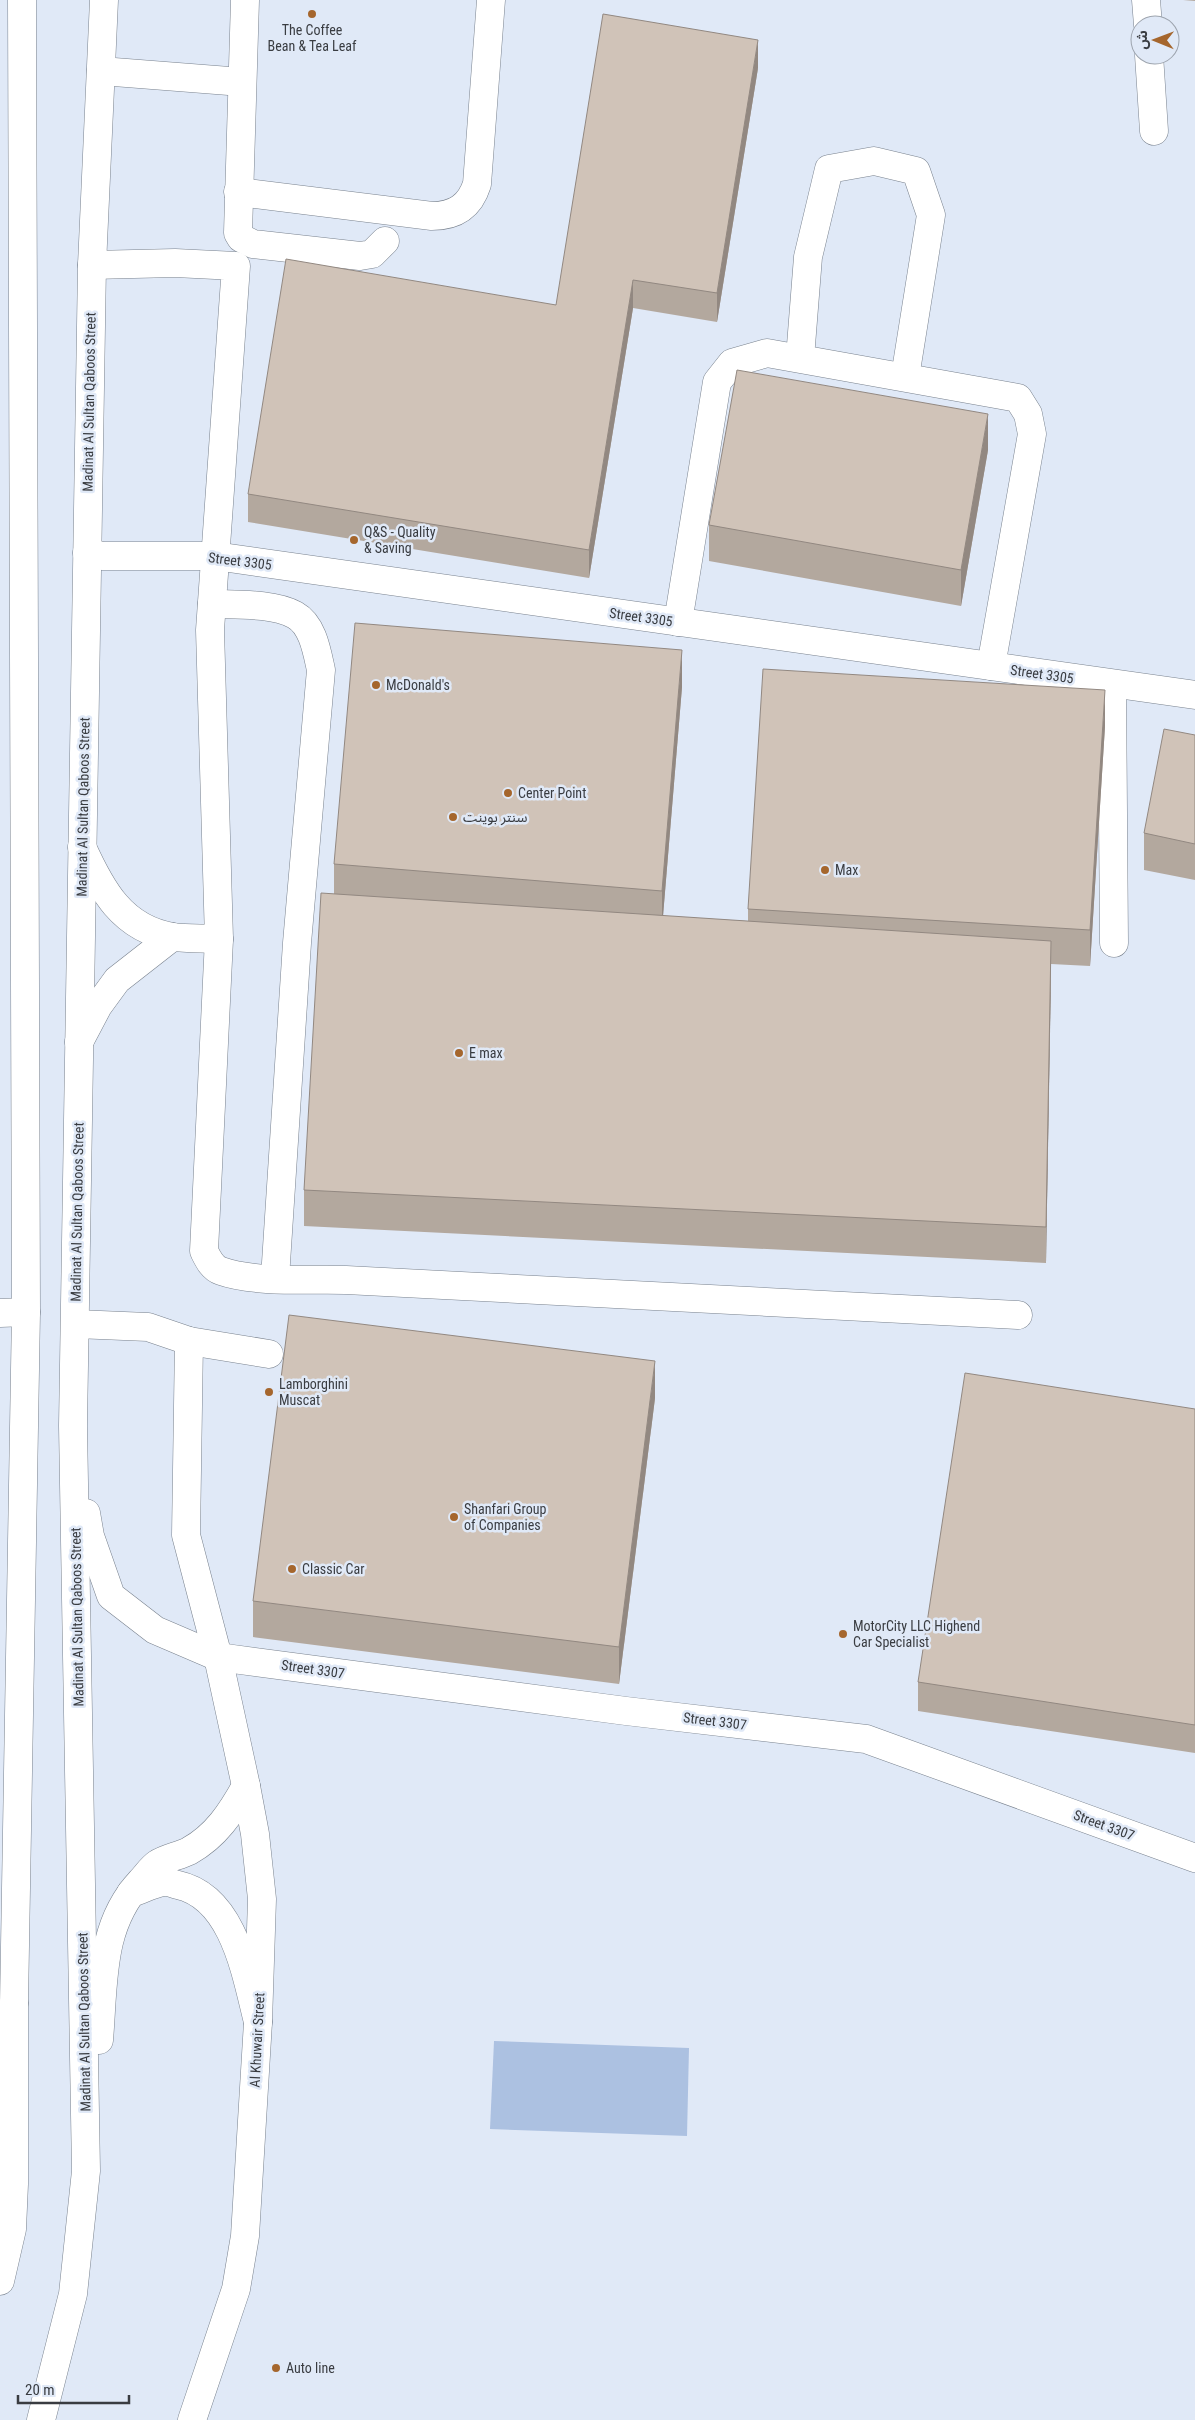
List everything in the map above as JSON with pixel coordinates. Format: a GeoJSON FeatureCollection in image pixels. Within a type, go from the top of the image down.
{"type":"FeatureCollection","features":[{"type":"Feature","properties":{"kind":"main road"},"geometry":{"type":"LineString","coordinates":[[0,2281],[12,2220],[14,2003],[13,1312],[22,0]]}},
{"type":"Feature","properties":{"kind":"main road","name":"Madinat Al Sultan Qaboos Street"},"geometry":{"type":"LineString","coordinates":[[41,2420],[73,2294],[86,2171],[73,1426],[92,265],[104,0]]}},
{"type":"Feature","properties":{"kind":"main road"},"geometry":{"type":"LineString","coordinates":[[245,0],[238,233],[247,242],[360,256],[372,254],[380,249],[385,241]]}},
{"type":"Feature","properties":{"kind":"main road"},"geometry":{"type":"LineString","coordinates":[[238,192],[432,216],[454,213],[464,206],[473,196],[478,184],[491,0]]}},
{"type":"Feature","properties":{"kind":"main road"},"geometry":{"type":"LineString","coordinates":[[1146,0],[1147,15]]}},
{"type":"Feature","properties":{"kind":"main road"},"geometry":{"type":"LineString","coordinates":[[1151,65],[1154,130]]}},
{"type":"Feature","properties":{"kind":"main road"},"geometry":{"type":"LineString","coordinates":[[101,71],[242,82]]}},
{"type":"Feature","properties":{"kind":"main road"},"geometry":{"type":"LineString","coordinates":[[800,358],[808,257],[830,169],[874,161],[916,171],[931,215],[905,377]]}},
{"type":"Feature","properties":{"kind":"main road"},"geometry":{"type":"LineString","coordinates":[[92,265],[175,263],[236,266],[210,630],[218,938],[204,1251],[210,1263],[220,1271],[275,1278],[346,1280],[1018,1315]]}},
{"type":"Feature","properties":{"kind":"main road"},"geometry":{"type":"LineString","coordinates":[[678,622],[717,382],[732,363],[766,353],[1018,398],[1028,414],[1032,434],[991,666]]}},
{"type":"Feature","properties":{"kind":"main road","name":"Street 3305"},"geometry":{"type":"LineString","coordinates":[[87,553],[103,556],[215,556],[1195,695]]}},
{"type":"Feature","properties":{"kind":"main road"},"geometry":{"type":"LineString","coordinates":[[212,604],[264,606],[296,616],[310,632],[317,650],[320,670],[297,943],[275,1278]]}},
{"type":"Feature","properties":{"kind":"main road"},"geometry":{"type":"LineString","coordinates":[[1112,684],[1114,943]]}},
{"type":"Feature","properties":{"kind":"main road"},"geometry":{"type":"LineString","coordinates":[[82,847],[98,882],[117,908],[135,923],[172,937],[218,938]]}},
{"type":"Feature","properties":{"kind":"main road"},"geometry":{"type":"LineString","coordinates":[[79,1042],[98,1006],[117,980],[172,937]]}},
{"type":"Feature","properties":{"kind":"main road"},"geometry":{"type":"LineString","coordinates":[[76,1324],[148,1327],[189,1340],[268,1354]]}},
{"type":"Feature","properties":{"kind":"main road","name":"Al Khuwair Street"},"geometry":{"type":"LineString","coordinates":[[189,1340],[186,1535],[218,1657],[246,1786],[255,1834],[262,1899],[258,2022],[245,2236],[236,2289],[192,2420]]}},
{"type":"Feature","properties":{"kind":"main road","name":"Street 3307"},"geometry":{"type":"LineString","coordinates":[[73,1426],[90,1536],[111,1596],[155,1630],[218,1657],[626,1711],[866,1739],[1195,1858]]}},
{"type":"Feature","properties":{"kind":"main road"},"geometry":{"type":"LineString","coordinates":[[86,2171],[109,1939],[116,1916],[129,1894],[157,1864],[188,1852],[210,1837],[232,1813],[246,1786]]}},
{"type":"Feature","properties":{"kind":"main road"},"geometry":{"type":"LineString","coordinates":[[129,1894],[164,1882],[189,1887],[214,1905],[230,1932],[246,1976],[258,2022]]}},
{"type":"Feature","properties":{"kind":"main road"},"geometry":{"type":"LineString","coordinates":[[0,2067],[14,2003]]}},
{"type":"Feature","properties":{"kind":"shaded area"},"geometry":{"type":"Polygon","coordinates":[[[494,2041],[689,2048],[687,2136],[490,2129],[494,2041]]]}},
{"type":"Feature","properties":{"kind":"building"},"geometry":{"type":"Polygon","coordinates":[[[603,14],[758,40],[717,293],[633,280],[589,550],[248,494],[286,259],[556,305],[603,14]]]}},
{"type":"Feature","properties":{"kind":"building"},"geometry":{"type":"Polygon","coordinates":[[[737,370],[988,414],[961,570],[709,525],[737,370]]]}},
{"type":"Feature","properties":{"kind":"building","name":"Center Point"},"geometry":{"type":"Polygon","coordinates":[[[355,623],[682,650],[662,891],[334,864],[355,623]]]}},
{"type":"Feature","properties":{"kind":"building"},"geometry":{"type":"Polygon","coordinates":[[[763,669],[1105,690],[1090,930],[748,909],[763,669]]]}},
{"type":"Feature","properties":{"kind":"building"},"geometry":{"type":"Polygon","coordinates":[[[1164,729],[1195,735],[1195,844],[1144,833],[1164,729]]]}},
{"type":"Feature","properties":{"kind":"building"},"geometry":{"type":"Polygon","coordinates":[[[321,893],[1051,941],[1046,1227],[304,1190],[321,893]]]}},
{"type":"Feature","properties":{"kind":"building","name":"Shanfari Group of Companies"},"geometry":{"type":"Polygon","coordinates":[[[289,1315],[655,1361],[619,1647],[253,1601],[289,1315]]]}},
{"type":"Feature","properties":{"kind":"building"},"geometry":{"type":"Polygon","coordinates":[[[965,1373],[1195,1409],[1195,1725],[918,1682],[965,1373]]]}},
{"type":"Feature","properties":{"kind":"place","name":"The Coffee Bean & Tea Leaf"},"geometry":{"type":"Point","coordinates":[312,14]}},
{"type":"Feature","properties":{"kind":"place","name":"Q&S - Quality & Saving"},"geometry":{"type":"Point","coordinates":[354,540]}},
{"type":"Feature","properties":{"kind":"place","name":"McDonald's"},"geometry":{"type":"Point","coordinates":[376,685]}},
{"type":"Feature","properties":{"kind":"place","name":"Center Point"},"geometry":{"type":"Point","coordinates":[508,793]}},
{"type":"Feature","properties":{"kind":"place","name":"سنتر بوينت"},"geometry":{"type":"Point","coordinates":[453,817]}},
{"type":"Feature","properties":{"kind":"place","name":"Max"},"geometry":{"type":"Point","coordinates":[825,870]}},
{"type":"Feature","properties":{"kind":"place","name":"E max"},"geometry":{"type":"Point","coordinates":[459,1053]}},
{"type":"Feature","properties":{"kind":"place","name":"Lamborghini Muscat"},"geometry":{"type":"Point","coordinates":[269,1392]}},
{"type":"Feature","properties":{"kind":"place","name":"Shanfari Group of Companies"},"geometry":{"type":"Point","coordinates":[454,1517]}},
{"type":"Feature","properties":{"kind":"place","name":"Classic Car"},"geometry":{"type":"Point","coordinates":[292,1569]}},
{"type":"Feature","properties":{"kind":"place","name":"MotorCity LLC Highend Car Specialist"},"geometry":{"type":"Point","coordinates":[843,1634]}},
{"type":"Feature","properties":{"kind":"place","name":"Auto line"},"geometry":{"type":"Point","coordinates":[276,2368]}}]}
